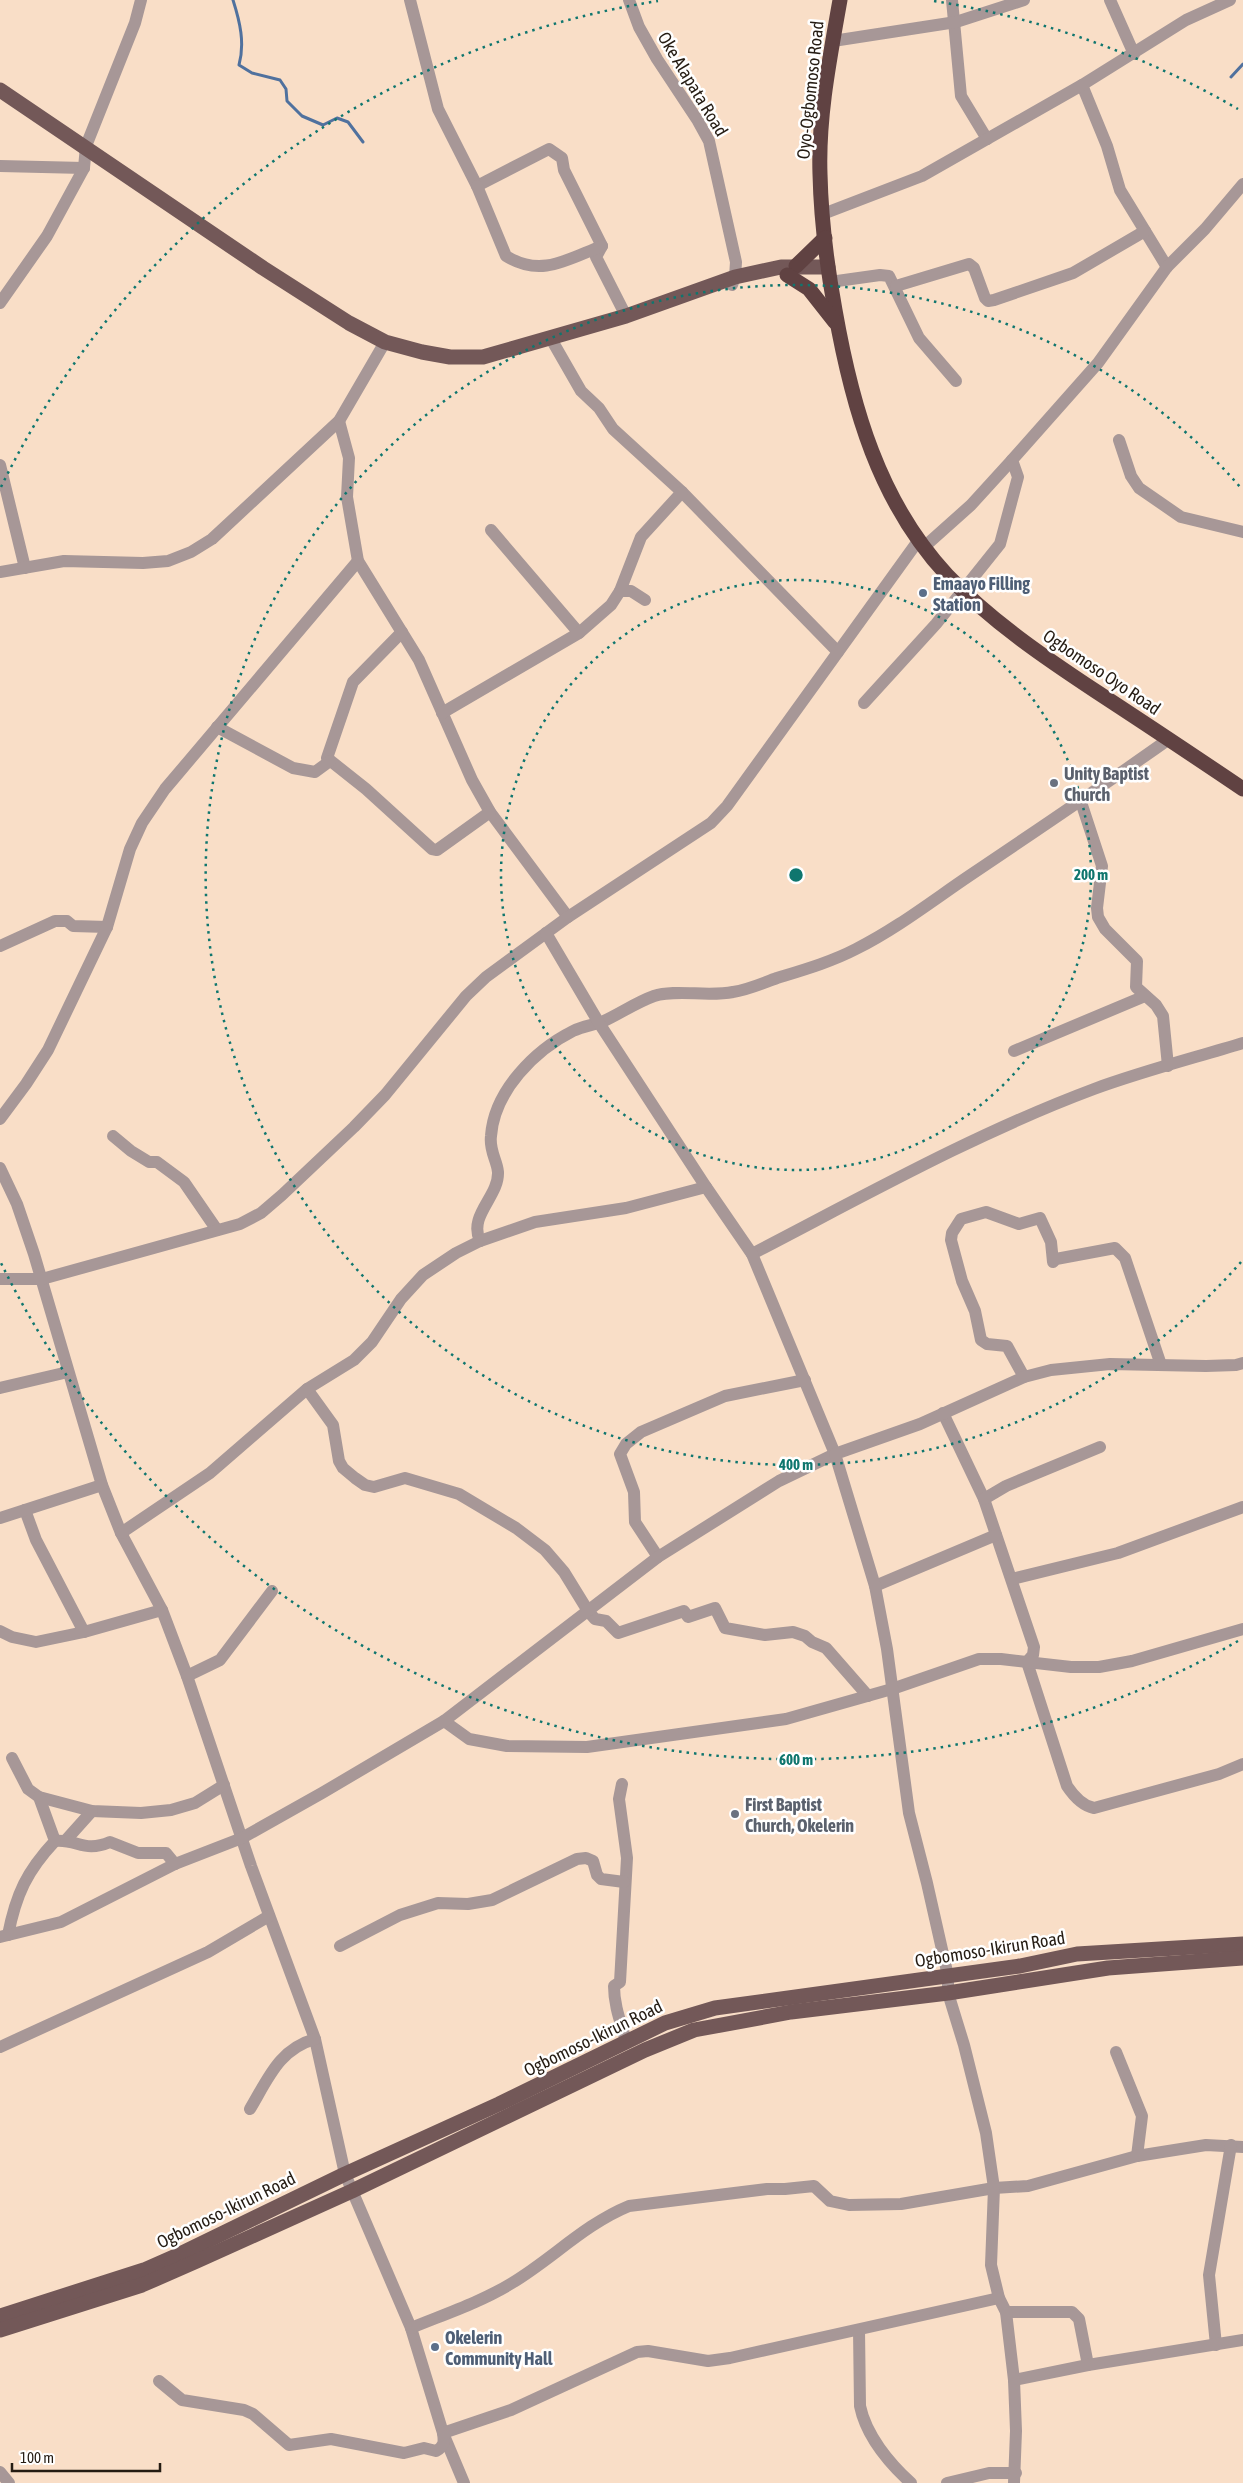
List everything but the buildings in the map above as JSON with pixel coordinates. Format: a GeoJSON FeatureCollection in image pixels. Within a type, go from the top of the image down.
{"type":"FeatureCollection","features":[{"type":"Feature","properties":{"kind":"highway","name":"Oyo-Ogbomoso Road"},"geometry":{"type":"LineString","coordinates":[[829,275],[820,174],[822,116],[840,0]]}},
{"type":"Feature","properties":{"kind":"highway"},"geometry":{"type":"LineString","coordinates":[[825,238],[791,270],[818,298],[838,326]]}},
{"type":"Feature","properties":{"kind":"highway","name":"Ogbomoso Oyo Road"},"geometry":{"type":"LineString","coordinates":[[829,275],[844,364],[872,455],[889,493],[921,544],[963,591],[1009,631],[1243,789]]}},
{"type":"Feature","properties":{"kind":"main road"},"geometry":{"type":"LineString","coordinates":[[0,90],[86,146],[262,268],[349,323],[385,342],[450,357],[483,357],[516,349],[775,268],[829,275]]}},
{"type":"Feature","properties":{"kind":"main road","name":"Ogbomoso-Ikirun Road"},"geometry":{"type":"LineString","coordinates":[[0,2316],[144,2270],[345,2174],[500,2104],[665,2022],[715,2008],[948,1976],[1077,1954],[1243,1944]]}},
{"type":"Feature","properties":{"kind":"main road","name":"Ogbomoso-Ikirun Road"},"geometry":{"type":"LineString","coordinates":[[0,2330],[142,2285],[352,2191],[644,2050],[694,2030],[791,2012],[948,1993],[1108,1968],[1243,1958]]}},
{"type":"Feature","properties":{"kind":"street"},"geometry":{"type":"LineString","coordinates":[[0,303],[47,236],[84,168],[86,146],[136,23],[141,0]]}},
{"type":"Feature","properties":{"kind":"street"},"geometry":{"type":"LineString","coordinates":[[410,0],[438,109],[477,186],[506,256],[513,260],[547,267],[602,246]]}},
{"type":"Feature","properties":{"kind":"street","name":"Oke Alapata Road"},"geometry":{"type":"LineString","coordinates":[[629,0],[639,27],[657,59],[709,141],[736,262],[728,282]]}},
{"type":"Feature","properties":{"kind":"street"},"geometry":{"type":"LineString","coordinates":[[952,0],[956,22],[961,96],[987,139]]}},
{"type":"Feature","properties":{"kind":"street"},"geometry":{"type":"LineString","coordinates":[[833,41],[956,22],[1024,0]]}},
{"type":"Feature","properties":{"kind":"street"},"geometry":{"type":"LineString","coordinates":[[1110,0],[1134,54]]}},
{"type":"Feature","properties":{"kind":"street"},"geometry":{"type":"LineString","coordinates":[[823,214],[922,176],[1082,85],[1186,20],[1230,0]]}},
{"type":"Feature","properties":{"kind":"street"},"geometry":{"type":"LineString","coordinates":[[1082,85],[1106,146],[1120,190],[1167,267]]}},
{"type":"Feature","properties":{"kind":"street"},"geometry":{"type":"LineString","coordinates":[[477,186],[549,149],[562,158],[564,170],[602,246]]}},
{"type":"Feature","properties":{"kind":"street"},"geometry":{"type":"LineString","coordinates":[[0,166],[84,168]]}},
{"type":"Feature","properties":{"kind":"street"},"geometry":{"type":"LineString","coordinates":[[0,1280],[42,1279],[240,1224],[261,1213],[385,1095],[486,977],[568,917],[711,823],[727,806],[838,652],[921,544],[971,505],[1012,460],[1098,363],[1167,267],[1205,228],[1243,184]]}},
{"type":"Feature","properties":{"kind":"street"},"geometry":{"type":"LineString","coordinates":[[896,286],[963,264],[969,264],[974,268],[985,298],[988,301],[994,300],[1073,273],[1145,231]]}},
{"type":"Feature","properties":{"kind":"street"},"geometry":{"type":"LineString","coordinates":[[602,246],[596,257],[626,316]]}},
{"type":"Feature","properties":{"kind":"street"},"geometry":{"type":"LineString","coordinates":[[829,275],[885,274],[889,276],[896,286],[904,310],[919,338],[956,381]]}},
{"type":"Feature","properties":{"kind":"street"},"geometry":{"type":"LineString","coordinates":[[550,337],[581,391],[599,408],[613,429],[682,492],[838,652]]}},
{"type":"Feature","properties":{"kind":"street"},"geometry":{"type":"LineString","coordinates":[[0,572],[64,561],[143,563],[168,561],[191,552],[212,539],[339,421],[385,342]]}},
{"type":"Feature","properties":{"kind":"street"},"geometry":{"type":"LineString","coordinates":[[339,421],[349,458],[347,497],[358,561],[419,660],[472,780],[490,812],[568,917]]}},
{"type":"Feature","properties":{"kind":"street"},"geometry":{"type":"LineString","coordinates":[[1119,440],[1131,476],[1139,488],[1181,517],[1243,532]]}},
{"type":"Feature","properties":{"kind":"street"},"geometry":{"type":"LineString","coordinates":[[864,703],[936,624],[1000,544],[1018,477],[1012,460]]}},
{"type":"Feature","properties":{"kind":"street"},"geometry":{"type":"LineString","coordinates":[[0,465],[25,568]]}},
{"type":"Feature","properties":{"kind":"street"},"geometry":{"type":"LineString","coordinates":[[442,713],[579,633],[611,605],[620,592],[640,537],[682,492]]}},
{"type":"Feature","properties":{"kind":"street"},"geometry":{"type":"LineString","coordinates":[[491,530],[579,633]]}},
{"type":"Feature","properties":{"kind":"street"},"geometry":{"type":"LineString","coordinates":[[0,1119],[48,1050],[106,928],[130,850],[142,823],[165,789],[358,561]]}},
{"type":"Feature","properties":{"kind":"street"},"geometry":{"type":"LineString","coordinates":[[620,592],[631,591],[644,600]]}},
{"type":"Feature","properties":{"kind":"street"},"geometry":{"type":"LineString","coordinates":[[402,632],[353,682],[327,758],[366,789],[432,850],[437,850],[490,812]]}},
{"type":"Feature","properties":{"kind":"street"},"geometry":{"type":"LineString","coordinates":[[217,727],[293,768],[315,772],[330,761]]}},
{"type":"Feature","properties":{"kind":"street"},"geometry":{"type":"LineString","coordinates":[[480,1241],[476,1233],[477,1221],[495,1187],[498,1175],[492,1154],[490,1137],[493,1123],[507,1087],[551,1044],[585,1026],[600,1023],[656,996],[676,993],[705,996],[734,992],[816,966],[855,950],[898,924],[1081,802],[1168,739]]}},
{"type":"Feature","properties":{"kind":"street"},"geometry":{"type":"LineString","coordinates":[[1081,802],[1102,866],[1097,908],[1098,917],[1105,929],[1137,961],[1136,987],[1156,1005],[1163,1016],[1168,1066]]}},
{"type":"Feature","properties":{"kind":"street"},"geometry":{"type":"LineString","coordinates":[[0,946],[55,921],[67,922],[73,926],[106,928]]}},
{"type":"Feature","properties":{"kind":"street"},"geometry":{"type":"LineString","coordinates":[[546,933],[600,1023],[706,1187],[752,1254],[835,1454],[875,1586],[887,1649],[908,1813],[927,1883],[948,1976],[948,1993],[964,2046],[986,2133],[994,2188],[991,2265],[999,2298],[1006,2312],[1014,2380],[1015,2478],[989,2473],[947,2483]]}},
{"type":"Feature","properties":{"kind":"street"},"geometry":{"type":"LineString","coordinates":[[1014,1051],[1145,996]]}},
{"type":"Feature","properties":{"kind":"street"},"geometry":{"type":"LineString","coordinates":[[752,1254],[939,1158],[1020,1120],[1095,1089],[1243,1043]]}},
{"type":"Feature","properties":{"kind":"street"},"geometry":{"type":"LineString","coordinates":[[113,1136],[131,1151],[149,1162],[157,1162],[184,1182],[217,1230]]}},
{"type":"Feature","properties":{"kind":"street"},"geometry":{"type":"LineString","coordinates":[[0,1168],[17,1204],[42,1279],[102,1485],[121,1533],[162,1610],[187,1676],[269,1916],[315,2039],[345,2174],[411,2328],[443,2432],[464,2483]]}},
{"type":"Feature","properties":{"kind":"street"},"geometry":{"type":"LineString","coordinates":[[121,1533],[210,1473],[307,1389],[354,1360],[372,1342],[401,1299],[423,1275],[456,1253],[480,1241],[535,1222],[634,1206],[706,1187]]}},
{"type":"Feature","properties":{"kind":"street"},"geometry":{"type":"LineString","coordinates":[[1024,1377],[1007,1346],[987,1344],[981,1340],[979,1335],[975,1311],[962,1281],[951,1240],[952,1233],[961,1219],[986,1212],[1019,1224],[1040,1218],[1050,1242],[1053,1262],[1056,1259],[1115,1248],[1126,1258],[1161,1365]]}},
{"type":"Feature","properties":{"kind":"street"},"geometry":{"type":"LineString","coordinates":[[4,1936],[60,1922],[175,1864],[242,1838],[444,1721],[658,1557],[779,1481],[835,1454],[943,1413],[1024,1377],[1051,1370],[1110,1364],[1236,1365],[1243,1363]]}},
{"type":"Feature","properties":{"kind":"street"},"geometry":{"type":"LineString","coordinates":[[0,1388],[68,1372]]}},
{"type":"Feature","properties":{"kind":"street"},"geometry":{"type":"LineString","coordinates":[[658,1557],[635,1522],[634,1492],[620,1454],[626,1444],[641,1432],[725,1396],[805,1380]]}},
{"type":"Feature","properties":{"kind":"street"},"geometry":{"type":"LineString","coordinates":[[307,1389],[333,1425],[339,1461],[343,1468],[365,1485],[374,1487],[405,1478],[459,1494],[516,1528],[545,1550],[560,1567],[588,1611],[595,1618],[606,1621],[618,1633],[684,1611],[688,1617],[715,1608],[725,1628],[771,1636],[793,1632],[805,1636],[812,1642],[826,1648],[868,1696]]}},
{"type":"Feature","properties":{"kind":"street"},"geometry":{"type":"LineString","coordinates":[[943,1413],[984,1500],[1012,1579],[1034,1647],[1033,1655],[1027,1662]]}},
{"type":"Feature","properties":{"kind":"street"},"geometry":{"type":"LineString","coordinates":[[984,1500],[1006,1486],[1100,1447]]}},
{"type":"Feature","properties":{"kind":"street"},"geometry":{"type":"LineString","coordinates":[[0,1518],[102,1485]]}},
{"type":"Feature","properties":{"kind":"street"},"geometry":{"type":"LineString","coordinates":[[1012,1579],[1118,1553],[1243,1507]]}},
{"type":"Feature","properties":{"kind":"street"},"geometry":{"type":"LineString","coordinates":[[25,1510],[36,1540],[84,1632]]}},
{"type":"Feature","properties":{"kind":"street"},"geometry":{"type":"LineString","coordinates":[[875,1586],[996,1535]]}},
{"type":"Feature","properties":{"kind":"street"},"geometry":{"type":"LineString","coordinates":[[187,1676],[220,1660],[272,1591]]}},
{"type":"Feature","properties":{"kind":"street"},"geometry":{"type":"LineString","coordinates":[[0,1631],[12,1637],[36,1642],[84,1632],[162,1610]]}},
{"type":"Feature","properties":{"kind":"street"},"geometry":{"type":"LineString","coordinates":[[444,1721],[468,1739],[507,1746],[587,1747],[786,1719],[892,1689],[979,1659],[1071,1667],[1100,1667],[1132,1661],[1243,1629]]}},
{"type":"Feature","properties":{"kind":"street"},"geometry":{"type":"LineString","coordinates":[[1027,1662],[1067,1786],[1088,1807],[1094,1808],[1219,1774],[1243,1764]]}},
{"type":"Feature","properties":{"kind":"street"},"geometry":{"type":"LineString","coordinates":[[12,1758],[28,1789],[39,1797],[92,1811],[141,1813],[171,1810],[195,1803],[224,1785]]}},
{"type":"Feature","properties":{"kind":"street"},"geometry":{"type":"LineString","coordinates":[[622,1784],[619,1799],[627,1858],[624,1882],[620,1982],[614,1986],[614,1994],[615,2006],[626,2041]]}},
{"type":"Feature","properties":{"kind":"street"},"geometry":{"type":"LineString","coordinates":[[39,1797],[61,1840],[83,1847],[99,1846],[110,1842],[138,1853],[166,1853],[175,1864]]}},
{"type":"Feature","properties":{"kind":"street"},"geometry":{"type":"LineString","coordinates":[[4,1936],[14,1906],[34,1863],[92,1811]]}},
{"type":"Feature","properties":{"kind":"street"},"geometry":{"type":"LineString","coordinates":[[340,1946],[400,1915],[431,1905],[438,1903],[468,1904],[492,1900],[577,1859],[586,1858],[593,1861],[597,1876],[601,1880],[624,1882]]}},
{"type":"Feature","properties":{"kind":"street"},"geometry":{"type":"LineString","coordinates":[[0,2047],[208,1952],[269,1916]]}},
{"type":"Feature","properties":{"kind":"street"},"geometry":{"type":"LineString","coordinates":[[250,2109],[282,2057],[298,2044],[315,2039]]}},
{"type":"Feature","properties":{"kind":"street"},"geometry":{"type":"LineString","coordinates":[[1116,2052],[1142,2116],[1137,2156]]}},
{"type":"Feature","properties":{"kind":"street"},"geometry":{"type":"LineString","coordinates":[[411,2328],[496,2293],[514,2282],[577,2235],[613,2212],[629,2206],[767,2189],[786,2190],[814,2186],[830,2201],[849,2205],[901,2204],[994,2188],[1028,2186],[1137,2156],[1206,2145],[1237,2146],[1209,2276],[1216,2345]]}},
{"type":"Feature","properties":{"kind":"street"},"geometry":{"type":"LineString","coordinates":[[443,2432],[511,2410],[637,2352],[648,2351],[708,2361],[744,2355],[810,2338],[859,2330],[999,2298]]}},
{"type":"Feature","properties":{"kind":"street"},"geometry":{"type":"LineString","coordinates":[[1006,2312],[1072,2312],[1076,2314],[1079,2319],[1088,2365]]}},
{"type":"Feature","properties":{"kind":"street"},"geometry":{"type":"LineString","coordinates":[[859,2330],[860,2406],[862,2416],[871,2435],[894,2465],[911,2483]]}},
{"type":"Feature","properties":{"kind":"street"},"geometry":{"type":"LineString","coordinates":[[1014,2380],[1088,2365],[1243,2340]]}},
{"type":"Feature","properties":{"kind":"street"},"geometry":{"type":"LineString","coordinates":[[159,2381],[182,2400],[244,2410],[253,2414],[288,2445],[331,2439],[404,2453],[424,2448],[436,2451],[442,2448],[443,2432]]}},
{"type":"Feature","properties":{"kind":"street"},"geometry":{"type":"LineString","coordinates":[[0,2472],[8,2483]]}},
{"type":"Feature","properties":{"kind":"waterway"},"geometry":{"type":"LineString","coordinates":[[233,0],[241,32],[242,49],[239,65],[252,73],[280,80],[286,89],[287,101],[302,116],[323,125],[337,118],[348,122],[363,142]]}},
{"type":"Feature","properties":{"kind":"waterway"},"geometry":{"type":"LineString","coordinates":[[1231,77],[1243,64]]}},
{"type":"Feature","properties":{"kind":"place","name":"Emaayo Filling Station"},"geometry":{"type":"Point","coordinates":[923,593]}},
{"type":"Feature","properties":{"kind":"place","name":"Unity Baptist Church"},"geometry":{"type":"Point","coordinates":[1054,783]}},
{"type":"Feature","properties":{"kind":"place","name":"First Baptist Church, Okelerin"},"geometry":{"type":"Point","coordinates":[735,1814]}},
{"type":"Feature","properties":{"kind":"place","name":"Okelerin Community Hall"},"geometry":{"type":"Point","coordinates":[435,2347]}}]}
